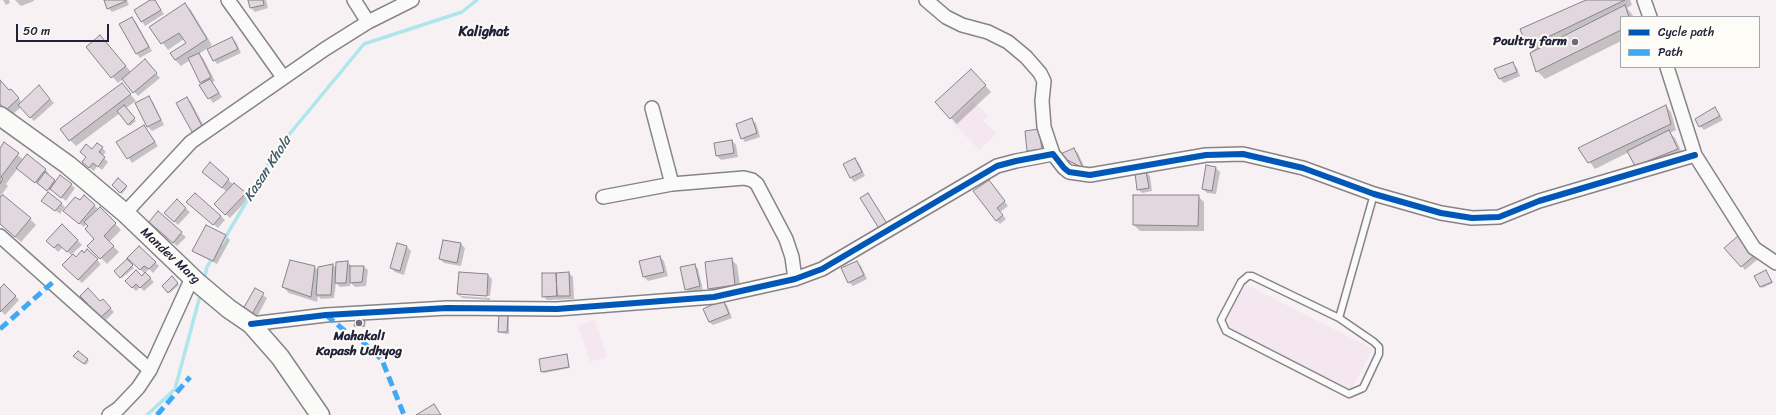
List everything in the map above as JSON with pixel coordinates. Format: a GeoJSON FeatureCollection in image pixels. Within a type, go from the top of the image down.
{"type":"FeatureCollection","features":[{"type":"Feature","properties":{"kind":"main road","name":"Mandev Marg"},"geometry":{"type":"LineString","coordinates":[[0,116],[68,165],[125,213],[195,281],[229,309],[251,324],[280,357],[320,415]]}},
{"type":"Feature","properties":{"kind":"street"},"geometry":{"type":"LineString","coordinates":[[228,0],[283,77]]}},
{"type":"Feature","properties":{"kind":"street"},"geometry":{"type":"LineString","coordinates":[[354,0],[368,22]]}},
{"type":"Feature","properties":{"kind":"street"},"geometry":{"type":"LineString","coordinates":[[125,213],[191,142],[283,77],[368,22],[412,0]]}},
{"type":"Feature","properties":{"kind":"street"},"geometry":{"type":"LineString","coordinates":[[926,0],[946,17],[962,25],[988,32],[1008,42],[1026,57],[1040,73],[1044,81],[1042,101],[1044,127],[1053,154],[1069,172],[1090,176],[1206,155],[1243,154],[1303,168],[1374,194],[1441,213],[1472,218],[1500,216],[1538,201],[1695,155]]}},
{"type":"Feature","properties":{"kind":"street"},"geometry":{"type":"LineString","coordinates":[[1644,0],[1650,16]]}},
{"type":"Feature","properties":{"kind":"street"},"geometry":{"type":"LineString","coordinates":[[1667,68],[1695,155],[1754,248],[1776,263]]}},
{"type":"Feature","properties":{"kind":"street"},"geometry":{"type":"LineString","coordinates":[[652,108],[672,184]]}},
{"type":"Feature","properties":{"kind":"street"},"geometry":{"type":"LineString","coordinates":[[251,324],[326,315],[447,308],[557,309],[714,297],[795,279],[822,270],[997,166],[1053,154]]}},
{"type":"Feature","properties":{"kind":"street"},"geometry":{"type":"LineString","coordinates":[[603,197],[672,184],[744,178],[752,180],[757,184],[786,239],[792,257],[795,279]]}},
{"type":"Feature","properties":{"kind":"street"},"geometry":{"type":"LineString","coordinates":[[0,236],[150,370]]}},
{"type":"Feature","properties":{"kind":"street"},"geometry":{"type":"LineString","coordinates":[[109,415],[118,409],[138,388],[150,370],[195,281]]}},
{"type":"Feature","properties":{"kind":"lane"},"geometry":{"type":"LineString","coordinates":[[1339,318],[1374,194]]}},
{"type":"Feature","properties":{"kind":"lane"},"geometry":{"type":"LineString","coordinates":[[1248,276],[1252,276],[1339,318],[1374,342],[1379,347],[1380,354],[1363,388],[1349,394],[1226,331],[1221,320],[1242,282],[1248,276]]}},
{"type":"Feature","properties":{"kind":"shaded area"},"geometry":{"type":"Polygon","coordinates":[[[974,101],[988,116],[983,121],[997,133],[979,150],[952,122],[974,101]]]}},
{"type":"Feature","properties":{"kind":"shaded area"},"geometry":{"type":"Polygon","coordinates":[[[1245,284],[1373,349],[1351,390],[1224,326],[1245,284]]]}},
{"type":"Feature","properties":{"kind":"shaded area"},"geometry":{"type":"Polygon","coordinates":[[[595,320],[607,357],[590,362],[578,326],[595,320]]]}},
{"type":"Feature","properties":{"kind":"building"},"geometry":{"type":"Polygon","coordinates":[[[104,0],[126,0],[126,1],[107,9],[104,0]]]}},
{"type":"Feature","properties":{"kind":"building"},"geometry":{"type":"Polygon","coordinates":[[[150,0],[155,0],[161,10],[141,22],[134,10],[150,0]]]}},
{"type":"Feature","properties":{"kind":"building"},"geometry":{"type":"Polygon","coordinates":[[[248,0],[263,0],[264,5],[250,8],[248,0]]]}},
{"type":"Feature","properties":{"kind":"building"},"geometry":{"type":"Polygon","coordinates":[[[1586,0],[1625,0],[1527,47],[1520,29],[1586,0]]]}},
{"type":"Feature","properties":{"kind":"building"},"geometry":{"type":"Polygon","coordinates":[[[185,3],[207,39],[175,60],[170,53],[186,43],[179,33],[161,44],[149,27],[185,3]]]}},
{"type":"Feature","properties":{"kind":"building","name":"Poultry farm"},"geometry":{"type":"Polygon","coordinates":[[[1625,5],[1629,16],[1620,16],[1620,30],[1536,72],[1530,53],[1625,5]]]}},
{"type":"Feature","properties":{"kind":"building"},"geometry":{"type":"Polygon","coordinates":[[[132,17],[149,47],[136,54],[119,24],[132,17]]]}},
{"type":"Feature","properties":{"kind":"building"},"geometry":{"type":"Polygon","coordinates":[[[100,35],[126,66],[111,78],[86,47],[100,35]]]}},
{"type":"Feature","properties":{"kind":"building"},"geometry":{"type":"Polygon","coordinates":[[[232,37],[238,49],[213,61],[207,49],[232,37]]]}},
{"type":"Feature","properties":{"kind":"building"},"geometry":{"type":"Polygon","coordinates":[[[199,53],[211,77],[200,83],[188,58],[199,53]]]}},
{"type":"Feature","properties":{"kind":"building"},"geometry":{"type":"Polygon","coordinates":[[[145,59],[157,73],[133,93],[122,79],[145,59]]]}},
{"type":"Feature","properties":{"kind":"building"},"geometry":{"type":"Polygon","coordinates":[[[1513,62],[1517,72],[1499,79],[1494,69],[1513,62]]]}},
{"type":"Feature","properties":{"kind":"building"},"geometry":{"type":"Polygon","coordinates":[[[971,69],[986,85],[950,119],[935,102],[971,69]]]}},
{"type":"Feature","properties":{"kind":"building"},"geometry":{"type":"Polygon","coordinates":[[[210,79],[219,93],[208,99],[199,85],[210,79]]]}},
{"type":"Feature","properties":{"kind":"building"},"geometry":{"type":"Polygon","coordinates":[[[0,80],[19,98],[6,110],[0,104],[0,80]]]}},
{"type":"Feature","properties":{"kind":"building"},"geometry":{"type":"Polygon","coordinates":[[[122,83],[131,94],[69,141],[60,129],[122,83]]]}},
{"type":"Feature","properties":{"kind":"building"},"geometry":{"type":"Polygon","coordinates":[[[39,85],[50,99],[30,118],[18,105],[39,85]]]}},
{"type":"Feature","properties":{"kind":"building"},"geometry":{"type":"Polygon","coordinates":[[[149,96],[161,120],[147,127],[135,103],[149,96]]]}},
{"type":"Feature","properties":{"kind":"building"},"geometry":{"type":"Polygon","coordinates":[[[187,97],[202,126],[192,132],[176,103],[187,97]]]}},
{"type":"Feature","properties":{"kind":"building"},"geometry":{"type":"Polygon","coordinates":[[[124,105],[135,118],[128,125],[117,111],[124,105]]]}},
{"type":"Feature","properties":{"kind":"building"},"geometry":{"type":"Polygon","coordinates":[[[1666,105],[1671,124],[1588,163],[1578,148],[1666,105]]]}},
{"type":"Feature","properties":{"kind":"building"},"geometry":{"type":"Polygon","coordinates":[[[1715,107],[1720,116],[1699,127],[1695,119],[1715,107]]]}},
{"type":"Feature","properties":{"kind":"building"},"geometry":{"type":"Polygon","coordinates":[[[752,118],[757,133],[741,139],[736,124],[752,118]]]}},
{"type":"Feature","properties":{"kind":"building"},"geometry":{"type":"Polygon","coordinates":[[[144,125],[155,142],[127,159],[116,142],[144,125]]]}},
{"type":"Feature","properties":{"kind":"building"},"geometry":{"type":"Polygon","coordinates":[[[1039,129],[1042,149],[1027,151],[1025,131],[1039,129]]]}},
{"type":"Feature","properties":{"kind":"building"},"geometry":{"type":"Polygon","coordinates":[[[1669,130],[1678,149],[1635,166],[1627,151],[1669,130]]]}},
{"type":"Feature","properties":{"kind":"building"},"geometry":{"type":"Polygon","coordinates":[[[732,140],[734,153],[716,156],[714,143],[732,140]]]}},
{"type":"Feature","properties":{"kind":"building"},"geometry":{"type":"Polygon","coordinates":[[[4,142],[19,153],[1,177],[3,179],[0,184],[0,148],[4,142]]]}},
{"type":"Feature","properties":{"kind":"building"},"geometry":{"type":"Polygon","coordinates":[[[97,143],[103,147],[99,152],[105,157],[98,167],[93,163],[89,168],[82,162],[86,157],[80,152],[86,144],[92,149],[97,143]]]}},
{"type":"Feature","properties":{"kind":"building"},"geometry":{"type":"Polygon","coordinates":[[[1074,148],[1083,168],[1058,155],[1074,148]]]}},
{"type":"Feature","properties":{"kind":"building"},"geometry":{"type":"Polygon","coordinates":[[[27,154],[46,169],[35,183],[16,168],[27,154]]]}},
{"type":"Feature","properties":{"kind":"building"},"geometry":{"type":"Polygon","coordinates":[[[855,158],[862,172],[850,178],[843,164],[855,158]]]}},
{"type":"Feature","properties":{"kind":"building"},"geometry":{"type":"Polygon","coordinates":[[[210,162],[229,179],[222,188],[202,172],[210,162]]]}},
{"type":"Feature","properties":{"kind":"building"},"geometry":{"type":"Polygon","coordinates":[[[1206,165],[1216,167],[1212,191],[1202,189],[1206,165]]]}},
{"type":"Feature","properties":{"kind":"building"},"geometry":{"type":"Polygon","coordinates":[[[1146,171],[1149,188],[1137,190],[1135,173],[1146,171]]]}},
{"type":"Feature","properties":{"kind":"building"},"geometry":{"type":"Polygon","coordinates":[[[45,172],[55,180],[47,191],[37,183],[45,172]]]}},
{"type":"Feature","properties":{"kind":"building"},"geometry":{"type":"Polygon","coordinates":[[[60,175],[72,184],[61,198],[50,189],[60,175]]]}},
{"type":"Feature","properties":{"kind":"building"},"geometry":{"type":"Polygon","coordinates":[[[118,178],[127,186],[120,193],[112,185],[118,178]]]}},
{"type":"Feature","properties":{"kind":"building"},"geometry":{"type":"Polygon","coordinates":[[[989,180],[1005,201],[997,208],[1003,215],[996,221],[973,191],[989,180]]]}},
{"type":"Feature","properties":{"kind":"building"},"geometry":{"type":"Polygon","coordinates":[[[234,183],[246,193],[225,215],[214,204],[234,183]]]}},
{"type":"Feature","properties":{"kind":"building"},"geometry":{"type":"Polygon","coordinates":[[[48,192],[62,203],[55,211],[41,201],[48,192]]]}},
{"type":"Feature","properties":{"kind":"building"},"geometry":{"type":"Polygon","coordinates":[[[195,193],[221,216],[213,225],[186,202],[195,193]]]}},
{"type":"Feature","properties":{"kind":"building"},"geometry":{"type":"Polygon","coordinates":[[[868,193],[888,225],[880,230],[860,198],[868,193]]]}},
{"type":"Feature","properties":{"kind":"building"},"geometry":{"type":"Polygon","coordinates":[[[3,195],[31,218],[15,237],[0,224],[0,197],[3,195]]]}},
{"type":"Feature","properties":{"kind":"building"},"geometry":{"type":"Polygon","coordinates":[[[84,195],[95,205],[79,224],[63,211],[75,197],[80,200],[84,195]]]}},
{"type":"Feature","properties":{"kind":"building"},"geometry":{"type":"Polygon","coordinates":[[[1133,195],[1199,195],[1198,226],[1133,225],[1133,195]]]}},
{"type":"Feature","properties":{"kind":"building"},"geometry":{"type":"Polygon","coordinates":[[[177,199],[186,208],[174,222],[164,213],[177,199]]]}},
{"type":"Feature","properties":{"kind":"building"},"geometry":{"type":"Polygon","coordinates":[[[100,207],[116,223],[104,236],[114,246],[100,259],[87,246],[94,239],[85,229],[88,226],[84,222],[100,207]]]}},
{"type":"Feature","properties":{"kind":"building"},"geometry":{"type":"Polygon","coordinates":[[[158,211],[182,232],[173,243],[149,222],[158,211]]]}},
{"type":"Feature","properties":{"kind":"building"},"geometry":{"type":"Polygon","coordinates":[[[62,224],[78,240],[67,252],[58,244],[54,248],[46,241],[62,224]]]}},
{"type":"Feature","properties":{"kind":"building"},"geometry":{"type":"Polygon","coordinates":[[[206,225],[226,235],[213,261],[192,251],[206,225]]]}},
{"type":"Feature","properties":{"kind":"building"},"geometry":{"type":"Polygon","coordinates":[[[1738,236],[1755,255],[1741,267],[1724,248],[1738,236]]]}},
{"type":"Feature","properties":{"kind":"building"},"geometry":{"type":"Polygon","coordinates":[[[443,240],[461,243],[457,263],[439,259],[443,240]]]}},
{"type":"Feature","properties":{"kind":"building"},"geometry":{"type":"Polygon","coordinates":[[[397,243],[407,246],[400,271],[390,268],[397,243]]]}},
{"type":"Feature","properties":{"kind":"building"},"geometry":{"type":"Polygon","coordinates":[[[139,246],[156,262],[149,269],[144,266],[140,270],[127,258],[139,246]]]}},
{"type":"Feature","properties":{"kind":"building"},"geometry":{"type":"Polygon","coordinates":[[[87,249],[98,259],[78,280],[62,265],[73,254],[76,257],[82,250],[84,253],[87,249]]]}},
{"type":"Feature","properties":{"kind":"building"},"geometry":{"type":"Polygon","coordinates":[[[660,256],[664,272],[643,277],[639,261],[660,256]]]}},
{"type":"Feature","properties":{"kind":"building"},"geometry":{"type":"Polygon","coordinates":[[[732,258],[735,285],[708,289],[705,262],[732,258]]]}},
{"type":"Feature","properties":{"kind":"building"},"geometry":{"type":"Polygon","coordinates":[[[127,259],[133,265],[120,278],[114,271],[127,259]]]}},
{"type":"Feature","properties":{"kind":"building"},"geometry":{"type":"Polygon","coordinates":[[[290,260],[315,266],[311,297],[282,287],[290,260]]]}},
{"type":"Feature","properties":{"kind":"building"},"geometry":{"type":"Polygon","coordinates":[[[348,261],[346,283],[335,283],[336,262],[348,261]]]}},
{"type":"Feature","properties":{"kind":"building"},"geometry":{"type":"Polygon","coordinates":[[[857,261],[864,275],[848,283],[841,268],[857,261]]]}},
{"type":"Feature","properties":{"kind":"building"},"geometry":{"type":"Polygon","coordinates":[[[333,264],[331,295],[316,295],[318,267],[333,264]]]}},
{"type":"Feature","properties":{"kind":"building"},"geometry":{"type":"Polygon","coordinates":[[[695,264],[700,286],[685,290],[680,267],[695,264]]]}},
{"type":"Feature","properties":{"kind":"building"},"geometry":{"type":"Polygon","coordinates":[[[350,266],[364,266],[362,282],[350,283],[350,266]]]}},
{"type":"Feature","properties":{"kind":"building"},"geometry":{"type":"Polygon","coordinates":[[[136,270],[142,276],[145,272],[151,278],[140,288],[136,284],[132,288],[125,281],[136,270]]]}},
{"type":"Feature","properties":{"kind":"building"},"geometry":{"type":"Polygon","coordinates":[[[1766,270],[1772,282],[1760,287],[1754,276],[1766,270]]]}},
{"type":"Feature","properties":{"kind":"building"},"geometry":{"type":"Polygon","coordinates":[[[459,272],[488,274],[487,296],[457,294],[459,272]]]}},
{"type":"Feature","properties":{"kind":"building"},"geometry":{"type":"Polygon","coordinates":[[[569,272],[570,296],[557,296],[556,273],[569,272]]]}},
{"type":"Feature","properties":{"kind":"building"},"geometry":{"type":"Polygon","coordinates":[[[542,273],[556,273],[557,296],[542,297],[542,273]]]}},
{"type":"Feature","properties":{"kind":"building"},"geometry":{"type":"Polygon","coordinates":[[[172,276],[178,283],[168,293],[162,286],[172,276]]]}},
{"type":"Feature","properties":{"kind":"building"},"geometry":{"type":"Polygon","coordinates":[[[4,284],[16,296],[0,312],[0,288],[4,284]]]}},
{"type":"Feature","properties":{"kind":"building"},"geometry":{"type":"Polygon","coordinates":[[[88,288],[100,301],[103,299],[111,308],[101,317],[94,310],[92,313],[86,306],[88,304],[80,296],[88,288]]]}},
{"type":"Feature","properties":{"kind":"building"},"geometry":{"type":"Polygon","coordinates":[[[255,288],[264,293],[252,314],[243,309],[255,288]]]}},
{"type":"Feature","properties":{"kind":"building"},"geometry":{"type":"Polygon","coordinates":[[[723,300],[729,314],[709,322],[703,309],[723,300]]]}},
{"type":"Feature","properties":{"kind":"building"},"geometry":{"type":"Polygon","coordinates":[[[499,314],[508,314],[507,332],[498,332],[499,314]]]}},
{"type":"Feature","properties":{"kind":"building","name":"Mahakali Kapash Udhyog"},"geometry":{"type":"Polygon","coordinates":[[[364,318],[364,326],[354,326],[355,319],[364,318]]]}},
{"type":"Feature","properties":{"kind":"building"},"geometry":{"type":"Polygon","coordinates":[[[78,351],[88,359],[84,364],[73,356],[78,351]]]}},
{"type":"Feature","properties":{"kind":"building"},"geometry":{"type":"Polygon","coordinates":[[[567,354],[569,367],[541,372],[539,359],[567,354]]]}},
{"type":"Feature","properties":{"kind":"building"},"geometry":{"type":"Polygon","coordinates":[[[434,404],[441,415],[416,415],[434,404]]]}},
{"type":"Feature","properties":{"kind":"waterway","name":"Kasan Khola"},"geometry":{"type":"LineString","coordinates":[[222,243],[278,148],[364,44],[462,12],[477,0]]}},
{"type":"Feature","properties":{"kind":"waterway","name":"Kasan Khola"},"geometry":{"type":"LineString","coordinates":[[204,280],[207,267],[213,257]]}},
{"type":"Feature","properties":{"kind":"waterway","name":"Kasan Khola"},"geometry":{"type":"LineString","coordinates":[[147,415],[175,389],[201,292]]}},
{"type":"Feature","properties":{"kind":"marked path"},"geometry":{"type":"LineString","coordinates":[[0,329],[53,282]]}},
{"type":"Feature","properties":{"kind":"marked path"},"geometry":{"type":"LineString","coordinates":[[326,315],[345,331],[363,342],[382,360],[404,415]]}},
{"type":"Feature","properties":{"kind":"marked path"},"geometry":{"type":"LineString","coordinates":[[157,415],[190,377]]}},
{"type":"Feature","properties":{"kind":"cycle path"},"geometry":{"type":"LineString","coordinates":[[251,324],[326,315],[447,308],[557,309],[714,297],[795,279],[822,269],[997,166],[1053,154],[1069,172],[1090,175],[1206,155],[1243,154],[1303,168],[1374,194],[1441,213],[1472,218],[1499,217],[1539,201],[1695,155]]}},
{"type":"Feature","properties":{"kind":"place","name":"Poultry farm"},"geometry":{"type":"Point","coordinates":[1575,42]}},
{"type":"Feature","properties":{"kind":"place","name":"Mahakali Kapash Udhyog"},"geometry":{"type":"Point","coordinates":[359,323]}},
{"type":"Feature","properties":{"kind":"district","name":"Kalighat"},"geometry":{"type":"Point","coordinates":[484,32]}}]}
